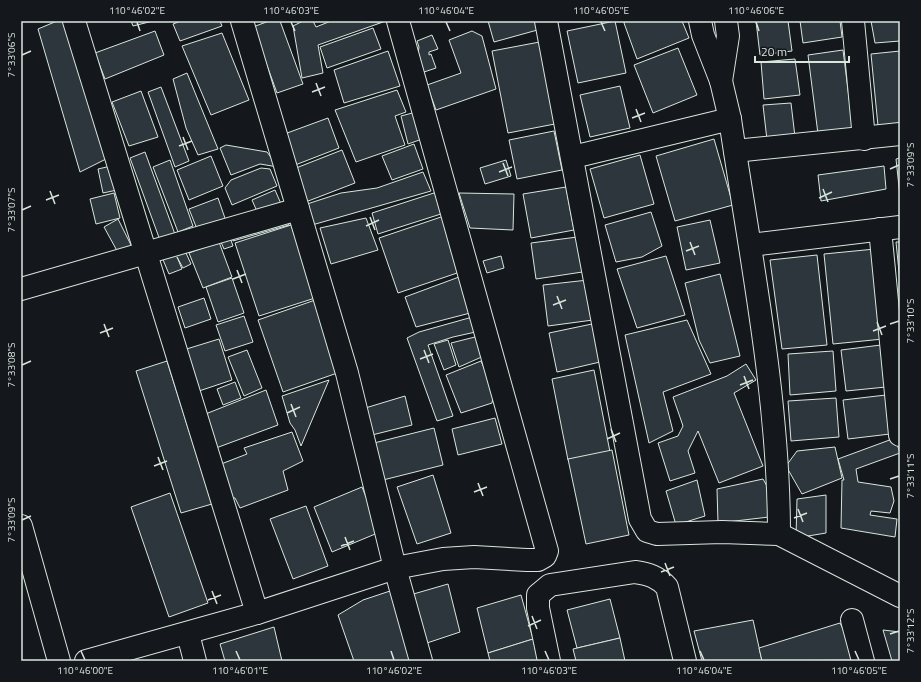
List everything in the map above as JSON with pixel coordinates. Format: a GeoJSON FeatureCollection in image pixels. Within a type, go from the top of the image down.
{"type":"FeatureCollection","features":[{"type":"Feature","properties":{"kind":"street"},"geometry":{"type":"LineString","coordinates":[[74,21],[257,613]]}},
{"type":"Feature","properties":{"kind":"street"},"geometry":{"type":"LineString","coordinates":[[242,21],[347,373],[395,568],[421,661]]}},
{"type":"Feature","properties":{"kind":"street"},"geometry":{"type":"LineString","coordinates":[[86,661],[188,634],[395,568],[442,559],[474,557],[538,560],[545,556],[547,551],[398,21]]}},
{"type":"Feature","properties":{"kind":"street"},"geometry":{"type":"LineString","coordinates":[[546,21],[573,157],[640,519],[647,531],[657,534],[722,532],[779,534],[900,596]]}},
{"type":"Feature","properties":{"kind":"street"},"geometry":{"type":"LineString","coordinates":[[700,21],[703,35],[721,81],[730,119],[750,245],[774,435],[779,487],[779,534]]}},
{"type":"Feature","properties":{"kind":"street"},"geometry":{"type":"LineString","coordinates":[[721,81],[728,36],[726,21]]}},
{"type":"Feature","properties":{"kind":"street"},"geometry":{"type":"LineString","coordinates":[[853,21],[864,139]]}},
{"type":"Feature","properties":{"kind":"street"},"geometry":{"type":"LineString","coordinates":[[573,157],[730,119]]}},
{"type":"Feature","properties":{"kind":"street"},"geometry":{"type":"LineString","coordinates":[[735,151],[864,139],[900,134]]}},
{"type":"Feature","properties":{"kind":"street"},"geometry":{"type":"LineString","coordinates":[[21,289],[298,208]]}},
{"type":"Feature","properties":{"kind":"street"},"geometry":{"type":"LineString","coordinates":[[750,245],[890,228],[900,435]]}},
{"type":"Feature","properties":{"kind":"street"},"geometry":{"type":"LineString","coordinates":[[21,526],[59,661]]}},
{"type":"Feature","properties":{"kind":"street"},"geometry":{"type":"LineString","coordinates":[[550,661],[538,608],[538,595],[550,585],[573,580],[635,572],[648,573],[660,579],[668,587],[685,661]]}},
{"type":"Feature","properties":{"kind":"street"},"geometry":{"type":"LineString","coordinates":[[852,620],[863,661]]}},
{"type":"Feature","properties":{"kind":"street"},"geometry":{"type":"LineString","coordinates":[[188,634],[195,661]]}},
{"type":"Feature","properties":{"kind":"building"},"geometry":{"type":"Polygon","coordinates":[[[57,21],[68,21],[110,157],[80,172],[38,29],[57,21]]]}},
{"type":"Feature","properties":{"kind":"building"},"geometry":{"type":"Polygon","coordinates":[[[131,21],[153,21],[133,26],[131,21]]]}},
{"type":"Feature","properties":{"kind":"building"},"geometry":{"type":"Polygon","coordinates":[[[181,21],[220,21],[222,26],[180,41],[173,24],[181,21]]]}},
{"type":"Feature","properties":{"kind":"building"},"geometry":{"type":"Polygon","coordinates":[[[269,21],[280,21],[303,84],[277,93],[253,27],[269,21]]]}},
{"type":"Feature","properties":{"kind":"building"},"geometry":{"type":"Polygon","coordinates":[[[303,21],[313,21],[316,27],[331,21],[383,22],[318,45],[323,73],[302,78],[293,26],[303,21]]]}},
{"type":"Feature","properties":{"kind":"building"},"geometry":{"type":"Polygon","coordinates":[[[488,21],[538,21],[541,29],[494,42],[488,21]]]}},
{"type":"Feature","properties":{"kind":"building"},"geometry":{"type":"Polygon","coordinates":[[[615,21],[626,73],[578,83],[567,31],[615,21]]]}},
{"type":"Feature","properties":{"kind":"building"},"geometry":{"type":"Polygon","coordinates":[[[625,21],[682,21],[689,38],[637,59],[624,23],[625,21]]]}},
{"type":"Feature","properties":{"kind":"building"},"geometry":{"type":"Polygon","coordinates":[[[756,21],[788,21],[792,51],[760,55],[756,21]]]}},
{"type":"Feature","properties":{"kind":"building"},"geometry":{"type":"Polygon","coordinates":[[[800,21],[840,21],[842,37],[803,43],[800,21]]]}},
{"type":"Feature","properties":{"kind":"building"},"geometry":{"type":"Polygon","coordinates":[[[871,21],[900,21],[900,41],[875,43],[871,21]]]}},
{"type":"Feature","properties":{"kind":"building"},"geometry":{"type":"Polygon","coordinates":[[[373,28],[381,49],[327,68],[320,47],[373,28]]]}},
{"type":"Feature","properties":{"kind":"building"},"geometry":{"type":"Polygon","coordinates":[[[155,31],[164,55],[105,79],[95,53],[155,31]]]}},
{"type":"Feature","properties":{"kind":"building"},"geometry":{"type":"Polygon","coordinates":[[[472,31],[482,36],[496,89],[436,110],[427,85],[461,73],[449,40],[472,31]]]}},
{"type":"Feature","properties":{"kind":"building"},"geometry":{"type":"Polygon","coordinates":[[[222,33],[249,100],[211,115],[182,46],[222,33]]]}},
{"type":"Feature","properties":{"kind":"building"},"geometry":{"type":"Polygon","coordinates":[[[432,35],[438,49],[429,52],[429,55],[431,54],[436,68],[418,74],[417,59],[419,47],[417,41],[432,35]]]}},
{"type":"Feature","properties":{"kind":"building"},"geometry":{"type":"Polygon","coordinates":[[[545,41],[560,123],[508,133],[492,51],[545,41]]]}},
{"type":"Feature","properties":{"kind":"building"},"geometry":{"type":"Polygon","coordinates":[[[678,48],[697,95],[653,113],[634,65],[678,48]]]}},
{"type":"Feature","properties":{"kind":"building"},"geometry":{"type":"Polygon","coordinates":[[[843,50],[853,130],[818,134],[808,55],[843,50]]]}},
{"type":"Feature","properties":{"kind":"building"},"geometry":{"type":"Polygon","coordinates":[[[388,51],[400,86],[344,103],[334,70],[388,51]]]}},
{"type":"Feature","properties":{"kind":"building"},"geometry":{"type":"Polygon","coordinates":[[[900,51],[900,123],[878,126],[871,54],[900,51]]]}},
{"type":"Feature","properties":{"kind":"building"},"geometry":{"type":"Polygon","coordinates":[[[795,59],[800,95],[764,99],[761,62],[795,59]]]}},
{"type":"Feature","properties":{"kind":"building"},"geometry":{"type":"Polygon","coordinates":[[[187,73],[218,149],[198,155],[186,128],[173,79],[187,73]]]}},
{"type":"Feature","properties":{"kind":"building"},"geometry":{"type":"Polygon","coordinates":[[[620,86],[630,128],[590,137],[580,95],[620,86]]]}},
{"type":"Feature","properties":{"kind":"building"},"geometry":{"type":"Polygon","coordinates":[[[161,87],[189,161],[175,167],[148,92],[161,87]]]}},
{"type":"Feature","properties":{"kind":"building"},"geometry":{"type":"Polygon","coordinates":[[[397,90],[406,112],[395,116],[405,145],[356,162],[335,110],[397,90]]]}},
{"type":"Feature","properties":{"kind":"building"},"geometry":{"type":"Polygon","coordinates":[[[141,91],[158,137],[129,146],[112,102],[141,91]]]}},
{"type":"Feature","properties":{"kind":"building"},"geometry":{"type":"Polygon","coordinates":[[[791,103],[795,137],[767,140],[763,105],[791,103]]]}},
{"type":"Feature","properties":{"kind":"building"},"geometry":{"type":"Polygon","coordinates":[[[416,112],[425,138],[408,144],[401,116],[416,112]]]}},
{"type":"Feature","properties":{"kind":"building"},"geometry":{"type":"Polygon","coordinates":[[[328,118],[339,148],[290,167],[279,136],[328,118]]]}},
{"type":"Feature","properties":{"kind":"building"},"geometry":{"type":"Polygon","coordinates":[[[554,131],[562,170],[517,179],[509,140],[554,131]]]}},
{"type":"Feature","properties":{"kind":"building"},"geometry":{"type":"Polygon","coordinates":[[[714,139],[733,205],[675,221],[656,156],[714,139]]]}},
{"type":"Feature","properties":{"kind":"building"},"geometry":{"type":"Polygon","coordinates":[[[414,144],[423,169],[392,180],[382,156],[414,144]]]}},
{"type":"Feature","properties":{"kind":"building"},"geometry":{"type":"Polygon","coordinates":[[[226,145],[267,152],[278,167],[260,164],[231,175],[220,148],[226,145]]]}},
{"type":"Feature","properties":{"kind":"building"},"geometry":{"type":"Polygon","coordinates":[[[342,150],[355,183],[303,203],[291,170],[342,150]]]}},
{"type":"Feature","properties":{"kind":"building"},"geometry":{"type":"Polygon","coordinates":[[[145,152],[176,237],[161,243],[130,158],[145,152]]]}},
{"type":"Feature","properties":{"kind":"building"},"geometry":{"type":"Polygon","coordinates":[[[640,155],[654,204],[604,218],[590,169],[640,155]]]}},
{"type":"Feature","properties":{"kind":"building"},"geometry":{"type":"Polygon","coordinates":[[[211,156],[223,186],[189,200],[177,170],[211,156]]]}},
{"type":"Feature","properties":{"kind":"building"},"geometry":{"type":"Polygon","coordinates":[[[900,158],[900,196],[896,159],[900,158]]]}},
{"type":"Feature","properties":{"kind":"building"},"geometry":{"type":"Polygon","coordinates":[[[170,160],[193,226],[178,232],[153,167],[170,160]]]}},
{"type":"Feature","properties":{"kind":"building"},"geometry":{"type":"Polygon","coordinates":[[[506,160],[511,176],[485,184],[480,168],[506,160]]]}},
{"type":"Feature","properties":{"kind":"building"},"geometry":{"type":"Polygon","coordinates":[[[111,166],[117,190],[103,193],[98,169],[111,166]]]}},
{"type":"Feature","properties":{"kind":"building"},"geometry":{"type":"Polygon","coordinates":[[[884,166],[886,189],[821,201],[818,175],[884,166]]]}},
{"type":"Feature","properties":{"kind":"building"},"geometry":{"type":"Polygon","coordinates":[[[261,168],[270,169],[277,186],[232,205],[225,188],[231,180],[261,168]]]}},
{"type":"Feature","properties":{"kind":"building"},"geometry":{"type":"Polygon","coordinates":[[[423,172],[431,191],[312,225],[304,205],[341,193],[377,188],[423,172]]]}},
{"type":"Feature","properties":{"kind":"building"},"geometry":{"type":"Polygon","coordinates":[[[566,187],[574,230],[531,238],[523,194],[566,187]]]}},
{"type":"Feature","properties":{"kind":"building"},"geometry":{"type":"Polygon","coordinates":[[[275,190],[282,206],[259,216],[252,200],[275,190]]]}},
{"type":"Feature","properties":{"kind":"building"},"geometry":{"type":"Polygon","coordinates":[[[437,192],[444,213],[378,234],[372,213],[437,192]]]}},
{"type":"Feature","properties":{"kind":"building"},"geometry":{"type":"Polygon","coordinates":[[[114,193],[120,218],[96,224],[90,199],[114,193]]]}},
{"type":"Feature","properties":{"kind":"building"},"geometry":{"type":"Polygon","coordinates":[[[459,193],[514,194],[513,230],[470,228],[459,193]]]}},
{"type":"Feature","properties":{"kind":"building"},"geometry":{"type":"Polygon","coordinates":[[[218,198],[227,224],[199,234],[189,209],[218,198]]]}},
{"type":"Feature","properties":{"kind":"building"},"geometry":{"type":"Polygon","coordinates":[[[651,212],[662,246],[642,257],[616,262],[605,225],[651,212]]]}},
{"type":"Feature","properties":{"kind":"building"},"geometry":{"type":"Polygon","coordinates":[[[284,213],[289,225],[233,241],[230,230],[284,213]]]}},
{"type":"Feature","properties":{"kind":"building"},"geometry":{"type":"Polygon","coordinates":[[[444,216],[463,271],[398,293],[379,238],[444,216]]]}},
{"type":"Feature","properties":{"kind":"building"},"geometry":{"type":"Polygon","coordinates":[[[366,218],[378,250],[331,264],[320,228],[366,218]]]}},
{"type":"Feature","properties":{"kind":"building"},"geometry":{"type":"Polygon","coordinates":[[[118,219],[134,251],[121,258],[104,227],[118,219]]]}},
{"type":"Feature","properties":{"kind":"building"},"geometry":{"type":"Polygon","coordinates":[[[710,220],[720,263],[686,270],[677,227],[710,220]]]}},
{"type":"Feature","properties":{"kind":"building"},"geometry":{"type":"Polygon","coordinates":[[[291,225],[315,298],[259,316],[235,243],[291,225]]]}},
{"type":"Feature","properties":{"kind":"building"},"geometry":{"type":"Polygon","coordinates":[[[227,229],[233,246],[224,249],[217,233],[227,229]]]}},
{"type":"Feature","properties":{"kind":"building"},"geometry":{"type":"Polygon","coordinates":[[[585,236],[589,271],[536,279],[531,243],[585,236]]]}},
{"type":"Feature","properties":{"kind":"building"},"geometry":{"type":"Polygon","coordinates":[[[217,241],[186,253],[191,264],[183,268],[177,257],[182,269],[169,274],[161,255],[217,241]]]}},
{"type":"Feature","properties":{"kind":"building"},"geometry":{"type":"Polygon","coordinates":[[[219,242],[232,277],[203,288],[189,253],[219,242]]]}},
{"type":"Feature","properties":{"kind":"building"},"geometry":{"type":"Polygon","coordinates":[[[896,242],[900,242],[900,282],[896,242]]]}},
{"type":"Feature","properties":{"kind":"building"},"geometry":{"type":"Polygon","coordinates":[[[875,249],[883,339],[833,344],[824,254],[875,249]]]}},
{"type":"Feature","properties":{"kind":"building"},"geometry":{"type":"Polygon","coordinates":[[[817,255],[827,345],[782,349],[770,260],[817,255]]]}},
{"type":"Feature","properties":{"kind":"building"},"geometry":{"type":"Polygon","coordinates":[[[501,256],[504,268],[487,273],[483,261],[501,256]]]}},
{"type":"Feature","properties":{"kind":"building"},"geometry":{"type":"Polygon","coordinates":[[[666,256],[685,315],[637,328],[617,269],[666,256]]]}},
{"type":"Feature","properties":{"kind":"building"},"geometry":{"type":"Polygon","coordinates":[[[720,274],[740,356],[710,363],[699,340],[685,283],[720,274]]]}},
{"type":"Feature","properties":{"kind":"building"},"geometry":{"type":"Polygon","coordinates":[[[459,277],[474,312],[416,327],[405,297],[459,277]]]}},
{"type":"Feature","properties":{"kind":"building"},"geometry":{"type":"Polygon","coordinates":[[[232,278],[244,313],[218,322],[206,287],[232,278]]]}},
{"type":"Feature","properties":{"kind":"building"},"geometry":{"type":"Polygon","coordinates":[[[588,280],[593,320],[548,326],[543,285],[588,280]]]}},
{"type":"Feature","properties":{"kind":"building"},"geometry":{"type":"Polygon","coordinates":[[[204,298],[211,319],[185,328],[178,307],[204,298]]]}},
{"type":"Feature","properties":{"kind":"building"},"geometry":{"type":"Polygon","coordinates":[[[318,299],[343,371],[283,392],[258,320],[318,299]]]}},
{"type":"Feature","properties":{"kind":"building"},"geometry":{"type":"Polygon","coordinates":[[[244,316],[253,342],[225,351],[216,325],[244,316]]]}},
{"type":"Feature","properties":{"kind":"building"},"geometry":{"type":"Polygon","coordinates":[[[476,316],[480,331],[453,337],[428,345],[453,416],[437,421],[407,338],[419,332],[476,316]]]}},
{"type":"Feature","properties":{"kind":"building"},"geometry":{"type":"Polygon","coordinates":[[[687,320],[711,374],[663,392],[673,431],[649,443],[625,335],[687,320]]]}},
{"type":"Feature","properties":{"kind":"building"},"geometry":{"type":"Polygon","coordinates":[[[592,324],[600,362],[557,372],[549,333],[592,324]]]}},
{"type":"Feature","properties":{"kind":"building"},"geometry":{"type":"Polygon","coordinates":[[[479,336],[486,355],[459,367],[451,343],[479,336]]]}},
{"type":"Feature","properties":{"kind":"building"},"geometry":{"type":"Polygon","coordinates":[[[219,339],[232,380],[193,393],[180,351],[219,339]]]}},
{"type":"Feature","properties":{"kind":"building"},"geometry":{"type":"Polygon","coordinates":[[[448,340],[456,365],[444,370],[434,344],[448,340]]]}},
{"type":"Feature","properties":{"kind":"building"},"geometry":{"type":"Polygon","coordinates":[[[881,345],[886,387],[846,391],[841,350],[881,345]]]}},
{"type":"Feature","properties":{"kind":"building"},"geometry":{"type":"Polygon","coordinates":[[[247,350],[262,388],[244,396],[228,357],[247,350]]]}},
{"type":"Feature","properties":{"kind":"building"},"geometry":{"type":"Polygon","coordinates":[[[833,351],[836,391],[790,395],[788,354],[833,351]]]}},
{"type":"Feature","properties":{"kind":"building"},"geometry":{"type":"Polygon","coordinates":[[[167,361],[212,504],[181,513],[136,371],[167,361]]]}},
{"type":"Feature","properties":{"kind":"building"},"geometry":{"type":"Polygon","coordinates":[[[481,361],[494,391],[492,403],[461,413],[446,375],[481,361]]]}},
{"type":"Feature","properties":{"kind":"building"},"geometry":{"type":"Polygon","coordinates":[[[746,364],[756,380],[734,393],[763,466],[719,483],[698,431],[688,451],[695,473],[670,481],[658,443],[678,436],[683,426],[673,397],[727,376],[746,364]]]}},
{"type":"Feature","properties":{"kind":"building"},"geometry":{"type":"Polygon","coordinates":[[[594,370],[610,452],[568,460],[552,379],[594,370]]]}},
{"type":"Feature","properties":{"kind":"building"},"geometry":{"type":"Polygon","coordinates":[[[329,380],[301,446],[295,430],[290,423],[282,396],[329,380]]]}},
{"type":"Feature","properties":{"kind":"building"},"geometry":{"type":"Polygon","coordinates":[[[235,382],[241,398],[223,405],[217,389],[235,382]]]}},
{"type":"Feature","properties":{"kind":"building"},"geometry":{"type":"Polygon","coordinates":[[[266,390],[278,425],[216,448],[203,415],[266,390]]]}},
{"type":"Feature","properties":{"kind":"building"},"geometry":{"type":"Polygon","coordinates":[[[886,395],[890,434],[848,439],[843,400],[886,395]]]}},
{"type":"Feature","properties":{"kind":"building"},"geometry":{"type":"Polygon","coordinates":[[[405,396],[412,425],[372,435],[362,409],[405,396]]]}},
{"type":"Feature","properties":{"kind":"building"},"geometry":{"type":"Polygon","coordinates":[[[836,398],[839,437],[791,441],[788,401],[836,398]]]}},
{"type":"Feature","properties":{"kind":"building"},"geometry":{"type":"Polygon","coordinates":[[[495,418],[502,444],[458,455],[452,429],[495,418]]]}},
{"type":"Feature","properties":{"kind":"building"},"geometry":{"type":"Polygon","coordinates":[[[434,428],[443,465],[383,480],[374,443],[434,428]]]}},
{"type":"Feature","properties":{"kind":"building"},"geometry":{"type":"Polygon","coordinates":[[[292,432],[303,461],[283,471],[288,490],[240,508],[235,498],[228,498],[216,466],[247,454],[244,448],[292,432]]]}},
{"type":"Feature","properties":{"kind":"building"},"geometry":{"type":"Polygon","coordinates":[[[895,438],[900,453],[856,469],[858,482],[891,487],[894,501],[890,513],[871,511],[870,515],[897,519],[895,537],[841,528],[842,480],[844,480],[838,459],[895,438]]]}},
{"type":"Feature","properties":{"kind":"building"},"geometry":{"type":"Polygon","coordinates":[[[835,447],[842,478],[802,494],[786,466],[797,451],[835,447]]]}},
{"type":"Feature","properties":{"kind":"building"},"geometry":{"type":"Polygon","coordinates":[[[612,450],[629,535],[586,544],[568,459],[612,450]]]}},
{"type":"Feature","properties":{"kind":"building"},"geometry":{"type":"Polygon","coordinates":[[[433,475],[451,533],[417,544],[397,487],[433,475]]]}},
{"type":"Feature","properties":{"kind":"building"},"geometry":{"type":"Polygon","coordinates":[[[763,479],[773,497],[769,517],[718,523],[717,489],[763,479]]]}},
{"type":"Feature","properties":{"kind":"building"},"geometry":{"type":"Polygon","coordinates":[[[697,480],[705,516],[676,525],[666,491],[697,480]]]}},
{"type":"Feature","properties":{"kind":"building"},"geometry":{"type":"Polygon","coordinates":[[[362,487],[380,532],[332,552],[314,507],[362,487]]]}},
{"type":"Feature","properties":{"kind":"building"},"geometry":{"type":"Polygon","coordinates":[[[170,493],[208,603],[169,617],[131,507],[170,493]]]}},
{"type":"Feature","properties":{"kind":"building"},"geometry":{"type":"Polygon","coordinates":[[[826,495],[826,533],[796,538],[797,499],[826,495]]]}},
{"type":"Feature","properties":{"kind":"building"},"geometry":{"type":"Polygon","coordinates":[[[306,506],[328,566],[293,579],[270,519],[306,506]]]}},
{"type":"Feature","properties":{"kind":"building"},"geometry":{"type":"Polygon","coordinates":[[[448,584],[460,632],[427,643],[410,595],[448,584]]]}},
{"type":"Feature","properties":{"kind":"building"},"geometry":{"type":"Polygon","coordinates":[[[393,590],[415,661],[354,661],[338,615],[363,600],[393,590]]]}},
{"type":"Feature","properties":{"kind":"building"},"geometry":{"type":"Polygon","coordinates":[[[521,595],[533,639],[488,653],[477,608],[521,595]]]}},
{"type":"Feature","properties":{"kind":"building"},"geometry":{"type":"Polygon","coordinates":[[[610,599],[620,638],[577,648],[567,610],[610,599]]]}},
{"type":"Feature","properties":{"kind":"building"},"geometry":{"type":"Polygon","coordinates":[[[753,620],[762,661],[702,661],[694,631],[753,620]]]}},
{"type":"Feature","properties":{"kind":"building"},"geometry":{"type":"Polygon","coordinates":[[[840,623],[859,660],[762,661],[759,648],[840,623]]]}},
{"type":"Feature","properties":{"kind":"building"},"geometry":{"type":"Polygon","coordinates":[[[274,627],[282,661],[225,661],[220,644],[274,627]]]}},
{"type":"Feature","properties":{"kind":"building"},"geometry":{"type":"Polygon","coordinates":[[[883,630],[900,632],[900,661],[892,661],[883,630]]]}},
{"type":"Feature","properties":{"kind":"building"},"geometry":{"type":"Polygon","coordinates":[[[620,638],[625,661],[576,661],[573,649],[620,638]]]}},
{"type":"Feature","properties":{"kind":"building"},"geometry":{"type":"Polygon","coordinates":[[[533,639],[538,661],[490,661],[488,653],[533,639]]]}}]}
